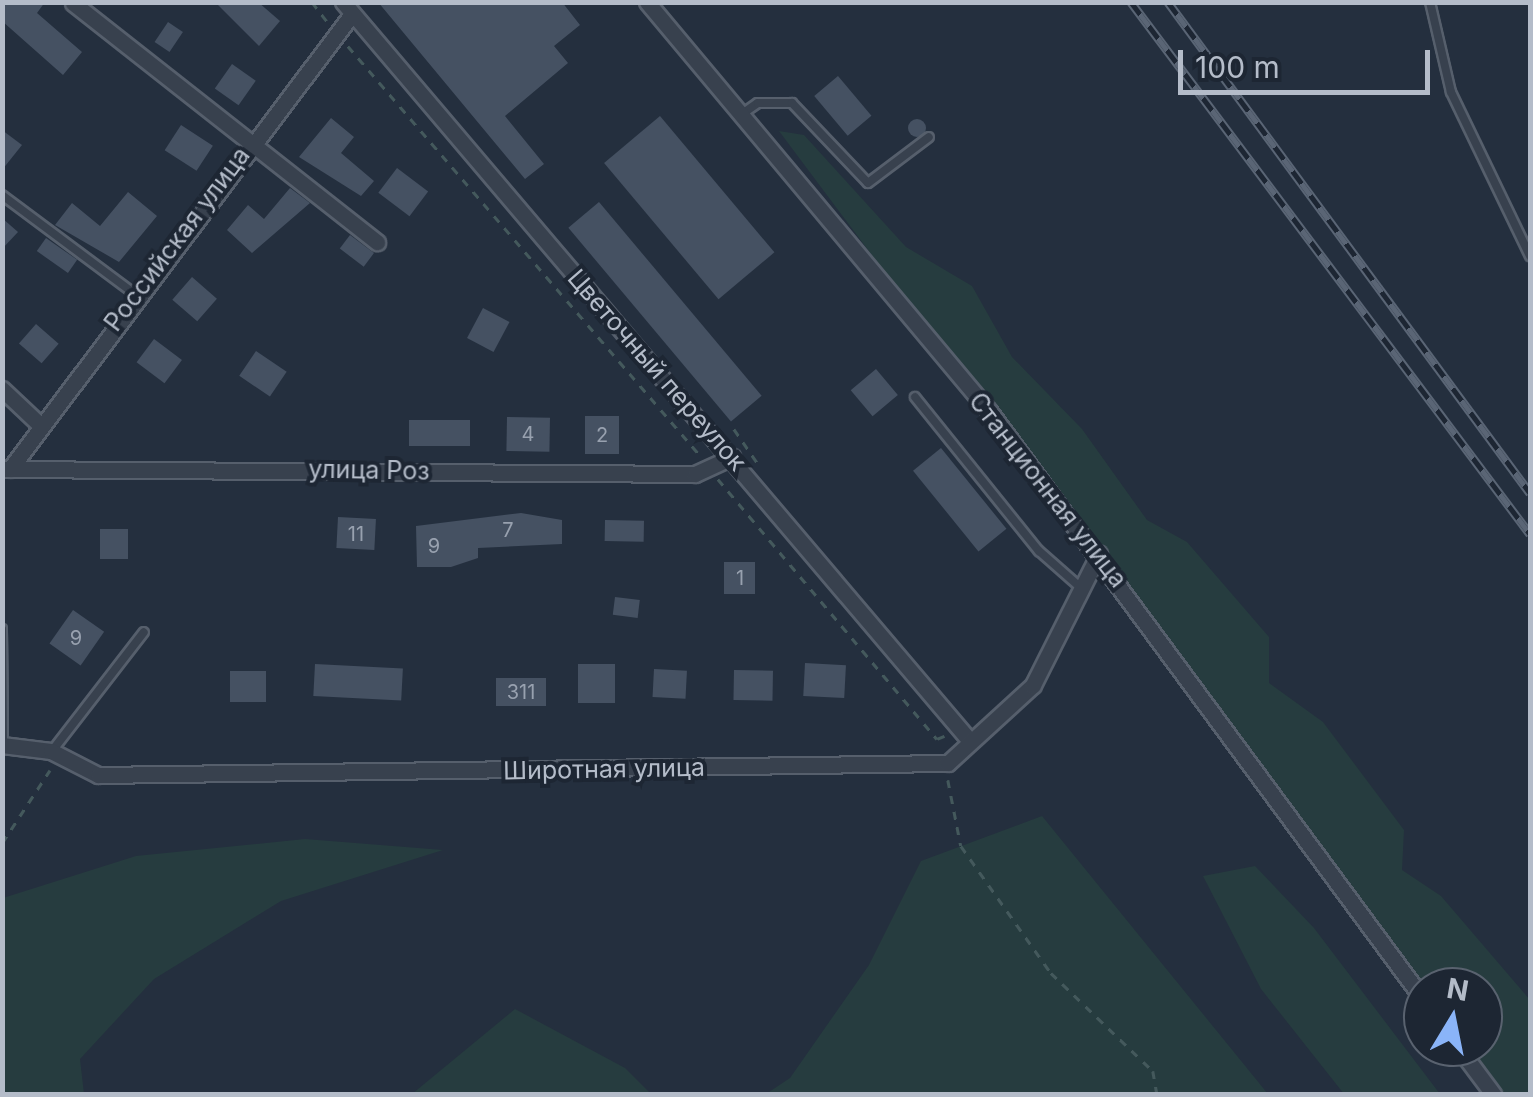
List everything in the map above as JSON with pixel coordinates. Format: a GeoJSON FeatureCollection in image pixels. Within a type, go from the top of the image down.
{"type":"FeatureCollection","features":[{"type":"Feature","properties":{"kind":"street"},"geometry":{"type":"LineString","coordinates":[[73,2],[377,242]]}},
{"type":"Feature","properties":{"kind":"street","name":"Станционная улица"},"geometry":{"type":"LineString","coordinates":[[646,2],[1100,554],[1403,971]]}},
{"type":"Feature","properties":{"kind":"street","name":"Российская улица"},"geometry":{"type":"LineString","coordinates":[[6,469],[348,8]]}},
{"type":"Feature","properties":{"kind":"street","name":"Цветочный переулок"},"geometry":{"type":"LineString","coordinates":[[348,8],[969,740]]}},
{"type":"Feature","properties":{"kind":"street"},"geometry":{"type":"LineString","coordinates":[[2,389],[38,423]]}},
{"type":"Feature","properties":{"kind":"street","name":"улица Роз"},"geometry":{"type":"LineString","coordinates":[[6,469],[695,474],[732,457]]}},
{"type":"Feature","properties":{"kind":"street"},"geometry":{"type":"LineString","coordinates":[[948,763],[1032,685],[1080,586],[1100,554]]}},
{"type":"Feature","properties":{"kind":"street","name":"Широтная улица"},"geometry":{"type":"LineString","coordinates":[[3,745],[51,751],[98,775],[948,763]]}},
{"type":"Feature","properties":{"kind":"street"},"geometry":{"type":"LineString","coordinates":[[1473,1067],[1493,1094]]}},
{"type":"Feature","properties":{"kind":"lane"},"geometry":{"type":"LineString","coordinates":[[1430,2],[1450,92],[1530,256]]}},
{"type":"Feature","properties":{"kind":"lane"},"geometry":{"type":"LineString","coordinates":[[742,114],[758,103],[792,103],[868,183],[929,137]]}},
{"type":"Feature","properties":{"kind":"lane"},"geometry":{"type":"LineString","coordinates":[[2,195],[135,294]]}},
{"type":"Feature","properties":{"kind":"lane"},"geometry":{"type":"LineString","coordinates":[[916,397],[1039,551],[1080,586]]}},
{"type":"Feature","properties":{"kind":"lane"},"geometry":{"type":"LineString","coordinates":[[2,628],[3,745]]}},
{"type":"Feature","properties":{"kind":"lane"},"geometry":{"type":"LineString","coordinates":[[51,751],[144,632]]}},
{"type":"Feature","properties":{"kind":"path"},"geometry":{"type":"LineString","coordinates":[[2,843],[49,782],[51,751]]}},
{"type":"Feature","properties":{"kind":"path"},"geometry":{"type":"LineString","coordinates":[[948,763],[950,818],[961,846],[1051,974],[1153,1071],[1157,1094]]}},
{"type":"Feature","properties":{"kind":"green space"},"geometry":{"type":"Polygon","coordinates":[[[779,131],[804,135],[906,247],[972,286],[1012,357],[1082,429],[1147,520],[1187,542],[1269,637],[1269,683],[1323,722],[1404,830],[1402,870],[1441,896],[1502,967],[1404,967],[779,131]]]}},
{"type":"Feature","properties":{"kind":"green space"},"geometry":{"type":"Polygon","coordinates":[[[1042,816],[1268,1094],[766,1094],[790,1078],[869,965],[921,861],[1042,816]]]}},
{"type":"Feature","properties":{"kind":"green space"},"geometry":{"type":"Polygon","coordinates":[[[305,839],[443,850],[281,901],[154,979],[80,1059],[84,1094],[3,1094],[3,898],[136,856],[305,839]]]}},
{"type":"Feature","properties":{"kind":"green space"},"geometry":{"type":"Polygon","coordinates":[[[1255,866],[1314,928],[1403,1045],[1403,1067],[1420,1067],[1440,1094],[1344,1094],[1261,989],[1203,876],[1255,866]]]}},
{"type":"Feature","properties":{"kind":"green space"},"geometry":{"type":"Polygon","coordinates":[[[1503,968],[1530,1000],[1530,1094],[1499,1094],[1479,1067],[1503,1067],[1503,968]]]}},
{"type":"Feature","properties":{"kind":"green space"},"geometry":{"type":"Polygon","coordinates":[[[515,1009],[625,1068],[651,1094],[412,1094],[515,1009]]]}},
{"type":"Feature","properties":{"kind":"building"},"geometry":{"type":"Polygon","coordinates":[[[2,2],[45,2],[37,13],[82,52],[63,75],[2,21],[2,2]]]}},
{"type":"Feature","properties":{"kind":"building"},"geometry":{"type":"Polygon","coordinates":[[[215,2],[258,2],[280,21],[259,46],[215,2]]]}},
{"type":"Feature","properties":{"kind":"building"},"geometry":{"type":"Polygon","coordinates":[[[378,2],[562,2],[580,25],[554,46],[568,63],[505,116],[544,164],[525,179],[378,2]]]}},
{"type":"Feature","properties":{"kind":"building"},"geometry":{"type":"Polygon","coordinates":[[[168,22],[183,32],[170,52],[155,42],[168,22]]]}},
{"type":"Feature","properties":{"kind":"building"},"geometry":{"type":"Polygon","coordinates":[[[232,64],[256,81],[239,105],[215,89],[232,64]]]}},
{"type":"Feature","properties":{"kind":"building"},"geometry":{"type":"Polygon","coordinates":[[[838,76],[871,116],[848,136],[814,96],[838,76]]]}},
{"type":"Feature","properties":{"kind":"building"},"geometry":{"type":"Polygon","coordinates":[[[660,116],[774,252],[718,299],[604,163],[660,116]]]}},
{"type":"Feature","properties":{"kind":"building"},"geometry":{"type":"Polygon","coordinates":[[[331,118],[354,137],[341,153],[374,181],[361,196],[299,157],[331,118]]]}},
{"type":"Feature","properties":{"kind":"building"},"geometry":{"type":"Polygon","coordinates":[[[917,119],[926,128],[917,137],[908,128],[917,119]]]}},
{"type":"Feature","properties":{"kind":"building"},"geometry":{"type":"Polygon","coordinates":[[[181,125],[213,146],[197,171],[165,150],[181,125]]]}},
{"type":"Feature","properties":{"kind":"building"},"geometry":{"type":"Polygon","coordinates":[[[2,130],[22,145],[2,170],[2,130]]]}},
{"type":"Feature","properties":{"kind":"building"},"geometry":{"type":"Polygon","coordinates":[[[397,168],[428,191],[409,216],[378,193],[397,168]]]}},
{"type":"Feature","properties":{"kind":"building"},"geometry":{"type":"Polygon","coordinates":[[[290,188],[310,203],[252,253],[227,230],[248,205],[264,219],[290,188]]]}},
{"type":"Feature","properties":{"kind":"building"},"geometry":{"type":"Polygon","coordinates":[[[128,192],[157,216],[119,262],[55,225],[72,203],[100,226],[128,192]]]}},
{"type":"Feature","properties":{"kind":"building"},"geometry":{"type":"Polygon","coordinates":[[[599,202],[762,396],[731,422],[568,228],[599,202]]]}},
{"type":"Feature","properties":{"kind":"building"},"geometry":{"type":"Polygon","coordinates":[[[2,218],[18,232],[2,249],[2,218]]]}},
{"type":"Feature","properties":{"kind":"building"},"geometry":{"type":"Polygon","coordinates":[[[350,235],[374,253],[364,267],[340,249],[350,235]]]}},
{"type":"Feature","properties":{"kind":"building"},"geometry":{"type":"Polygon","coordinates":[[[46,238],[77,260],[68,273],[37,251],[46,238]]]}},
{"type":"Feature","properties":{"kind":"building"},"geometry":{"type":"Polygon","coordinates":[[[192,277],[217,299],[197,321],[172,300],[192,277]]]}},
{"type":"Feature","properties":{"kind":"building"},"geometry":{"type":"Polygon","coordinates":[[[483,308],[509,322],[494,352],[467,338],[483,308]]]}},
{"type":"Feature","properties":{"kind":"building"},"geometry":{"type":"Polygon","coordinates":[[[36,324],[59,344],[42,363],[19,344],[36,324]]]}},
{"type":"Feature","properties":{"kind":"building"},"geometry":{"type":"Polygon","coordinates":[[[154,339],[182,360],[164,383],[137,362],[154,339]]]}},
{"type":"Feature","properties":{"kind":"building"},"geometry":{"type":"Polygon","coordinates":[[[256,351],[287,372],[270,397],[239,376],[256,351]]]}},
{"type":"Feature","properties":{"kind":"building"},"geometry":{"type":"Polygon","coordinates":[[[876,369],[898,395],[873,416],[851,390],[876,369]]]}},
{"type":"Feature","properties":{"kind":"building"},"geometry":{"type":"Polygon","coordinates":[[[585,416],[619,416],[619,454],[585,454],[585,416]]]}},
{"type":"Feature","properties":{"kind":"building"},"geometry":{"type":"Polygon","coordinates":[[[507,417],[550,418],[549,452],[506,451],[507,417]]]}},
{"type":"Feature","properties":{"kind":"building"},"geometry":{"type":"Polygon","coordinates":[[[409,420],[470,420],[470,446],[409,446],[409,420]]]}},
{"type":"Feature","properties":{"kind":"building"},"geometry":{"type":"Polygon","coordinates":[[[941,448],[1006,529],[978,551],[913,471],[941,448]]]}},
{"type":"Feature","properties":{"kind":"building"},"geometry":{"type":"Polygon","coordinates":[[[521,513],[562,520],[562,544],[478,548],[478,558],[451,567],[417,567],[416,526],[521,513]]]}},
{"type":"Feature","properties":{"kind":"building"},"geometry":{"type":"Polygon","coordinates":[[[338,517],[376,519],[374,550],[336,548],[338,517]]]}},
{"type":"Feature","properties":{"kind":"building"},"geometry":{"type":"Polygon","coordinates":[[[605,520],[644,521],[644,542],[605,541],[605,520]]]}},
{"type":"Feature","properties":{"kind":"building"},"geometry":{"type":"Polygon","coordinates":[[[100,529],[128,529],[128,559],[100,559],[100,529]]]}},
{"type":"Feature","properties":{"kind":"building"},"geometry":{"type":"Polygon","coordinates":[[[724,562],[755,562],[755,594],[724,594],[724,562]]]}},
{"type":"Feature","properties":{"kind":"building"},"geometry":{"type":"Polygon","coordinates":[[[615,597],[640,600],[638,618],[613,615],[615,597]]]}},
{"type":"Feature","properties":{"kind":"building"},"geometry":{"type":"Polygon","coordinates":[[[73,610],[104,632],[81,665],[49,644],[73,610]]]}},
{"type":"Feature","properties":{"kind":"building"},"geometry":{"type":"Polygon","coordinates":[[[805,663],[846,665],[844,698],[803,696],[805,663]]]}},
{"type":"Feature","properties":{"kind":"building"},"geometry":{"type":"Polygon","coordinates":[[[315,664],[403,669],[401,701],[313,696],[315,664]]]}},
{"type":"Feature","properties":{"kind":"building"},"geometry":{"type":"Polygon","coordinates":[[[578,664],[615,664],[615,703],[578,703],[578,664]]]}},
{"type":"Feature","properties":{"kind":"building"},"geometry":{"type":"Polygon","coordinates":[[[654,669],[687,671],[685,699],[653,697],[654,669]]]}},
{"type":"Feature","properties":{"kind":"building"},"geometry":{"type":"Polygon","coordinates":[[[734,670],[773,671],[772,701],[733,700],[734,670]]]}},
{"type":"Feature","properties":{"kind":"building"},"geometry":{"type":"Polygon","coordinates":[[[230,671],[266,671],[266,702],[230,702],[230,671]]]}},
{"type":"Feature","properties":{"kind":"building"},"geometry":{"type":"Polygon","coordinates":[[[496,678],[546,678],[546,706],[496,706],[496,678]]]}},
{"type":"Feature","properties":{"kind":"railway"},"geometry":{"type":"LineString","coordinates":[[1131,2],[1530,534]]}},
{"type":"Feature","properties":{"kind":"railway"},"geometry":{"type":"LineString","coordinates":[[1168,2],[1530,493]]}}]}
